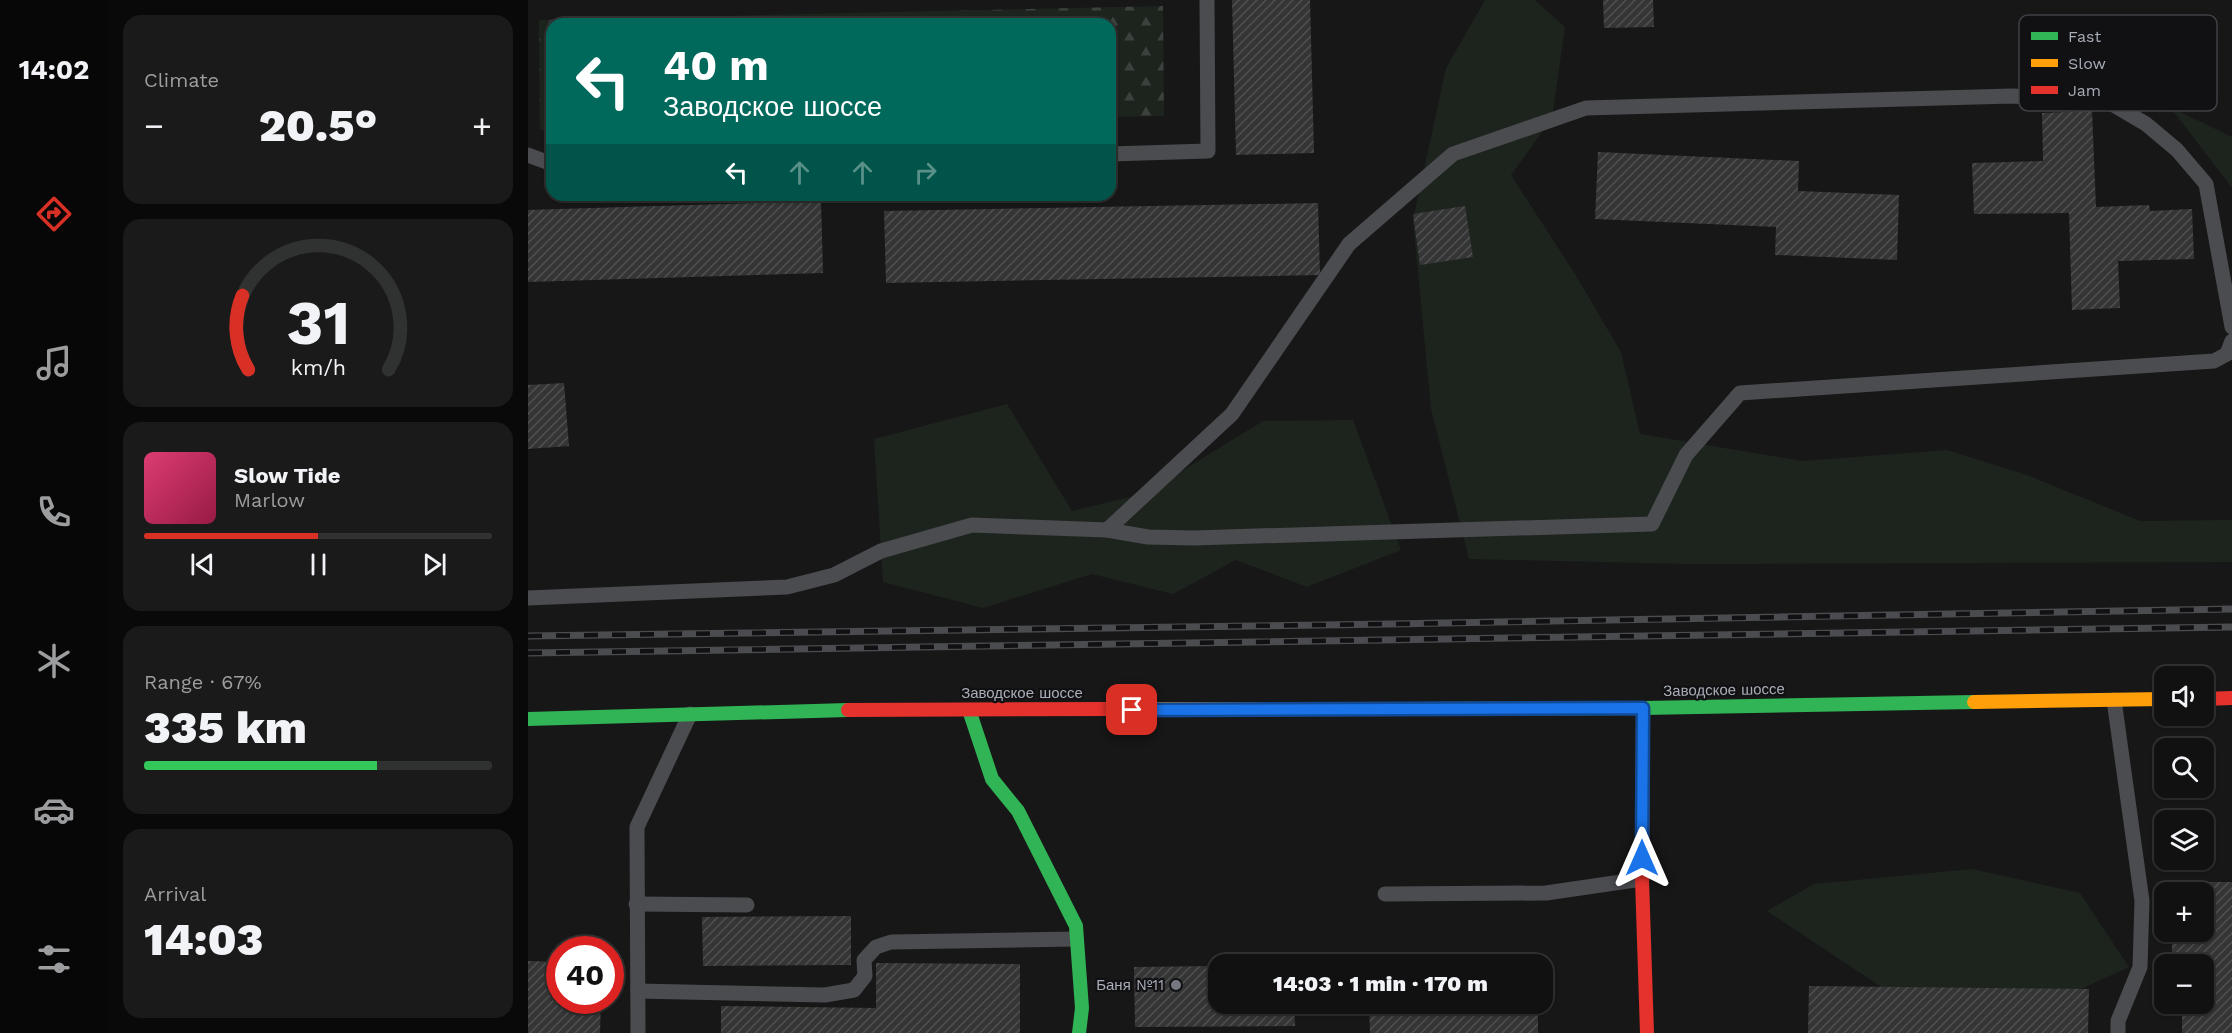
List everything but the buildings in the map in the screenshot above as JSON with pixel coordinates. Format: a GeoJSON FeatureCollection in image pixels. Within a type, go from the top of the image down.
{"type":"FeatureCollection","features":[{"type":"Feature","properties":{"kind":"main road"},"geometry":{"type":"LineString","coordinates":[[2214,699],[2232,698]]}},
{"type":"Feature","properties":{"kind":"main road","name":"Заводское шоссе"},"geometry":{"type":"LineString","coordinates":[[528,719],[830,710],[1643,708],[2154,699]]}},
{"type":"Feature","properties":{"kind":"main road"},"geometry":{"type":"LineString","coordinates":[[1643,708],[1642,879],[1647,1033]]}},
{"type":"Feature","properties":{"kind":"main road"},"geometry":{"type":"LineString","coordinates":[[969,710],[992,778],[1018,811],[1076,926],[1082,1008],[1079,1033]]}},
{"type":"Feature","properties":{"kind":"lane"},"geometry":{"type":"LineString","coordinates":[[1116,154],[1208,152],[1207,0]]}},
{"type":"Feature","properties":{"kind":"lane"},"geometry":{"type":"LineString","coordinates":[[1107,530],[1232,414],[1349,244],[1453,154],[1586,108],[2019,96]]}},
{"type":"Feature","properties":{"kind":"lane"},"geometry":{"type":"LineString","coordinates":[[2124,111],[2146,124],[2177,150],[2206,184],[2232,327]]}},
{"type":"Feature","properties":{"kind":"lane"},"geometry":{"type":"LineString","coordinates":[[528,155],[546,162]]}},
{"type":"Feature","properties":{"kind":"lane"},"geometry":{"type":"LineString","coordinates":[[528,598],[787,587],[834,575],[881,551],[972,525],[1107,530],[1148,537],[1194,538],[1652,524],[1686,455],[1740,393],[2214,361],[2227,354],[2232,340]]}},
{"type":"Feature","properties":{"kind":"lane"},"geometry":{"type":"LineString","coordinates":[[2114,700],[2142,901],[2140,967],[2118,1021],[2118,1033]]}},
{"type":"Feature","properties":{"kind":"lane"},"geometry":{"type":"LineString","coordinates":[[638,1033],[637,827],[690,714]]}},
{"type":"Feature","properties":{"kind":"lane"},"geometry":{"type":"LineString","coordinates":[[1385,894],[1546,893],[1642,879]]}},
{"type":"Feature","properties":{"kind":"lane"},"geometry":{"type":"LineString","coordinates":[[636,904],[747,905]]}},
{"type":"Feature","properties":{"kind":"lane"},"geometry":{"type":"LineString","coordinates":[[638,991],[825,995],[854,990],[865,976],[864,960],[876,947],[891,942],[1076,939]]}},
{"type":"Feature","properties":{"kind":"green space"},"geometry":{"type":"Polygon","coordinates":[[[1485,0],[1535,0],[1565,27],[1552,118],[1511,175],[1575,274],[1621,352],[1640,434],[1802,461],[1947,450],[2027,475],[2140,521],[2232,520],[2232,562],[1688,564],[1469,559],[1431,409],[1413,220],[1446,68],[1485,0]]]}},
{"type":"Feature","properties":{"kind":"green space"},"geometry":{"type":"Polygon","coordinates":[[[1163,6],[1164,116],[1116,117],[1116,18],[628,18],[1163,6]]]}},
{"type":"Feature","properties":{"kind":"green space"},"geometry":{"type":"Polygon","coordinates":[[[539,20],[546,20],[546,130],[540,130],[539,20]]]}},
{"type":"Feature","properties":{"kind":"green space"},"geometry":{"type":"Polygon","coordinates":[[[2173,111],[2178,111],[2232,137],[2232,188],[2173,111]]]}},
{"type":"Feature","properties":{"kind":"green space"},"geometry":{"type":"Polygon","coordinates":[[[1007,404],[1072,511],[1146,493],[1263,421],[1353,420],[1401,550],[1307,587],[1236,560],[1173,594],[1092,574],[983,608],[883,582],[874,439],[1007,404]]]}},
{"type":"Feature","properties":{"kind":"green space"},"geometry":{"type":"Polygon","coordinates":[[[1972,869],[2080,893],[2129,967],[2079,990],[1886,990],[1767,911],[1814,884],[1972,869]]]}},
{"type":"Feature","properties":{"kind":"railway"},"geometry":{"type":"LineString","coordinates":[[528,636],[2232,609]]}},
{"type":"Feature","properties":{"kind":"railway"},"geometry":{"type":"LineString","coordinates":[[528,653],[2232,627]]}},
{"type":"Feature","properties":{"kind":"traffic: fast"},"geometry":{"type":"LineString","coordinates":[[1417,709],[1643,708],[1974,702]]}},
{"type":"Feature","properties":{"kind":"traffic: fast"},"geometry":{"type":"LineString","coordinates":[[528,719],[848,710]]}},
{"type":"Feature","properties":{"kind":"traffic: fast"},"geometry":{"type":"LineString","coordinates":[[969,710],[992,779],[1018,811],[1076,926],[1082,1008],[1079,1033]]}},
{"type":"Feature","properties":{"kind":"traffic: slow"},"geometry":{"type":"LineString","coordinates":[[1974,702],[2154,699]]}},
{"type":"Feature","properties":{"kind":"traffic: slow"},"geometry":{"type":"LineString","coordinates":[[1110,709],[1417,709]]}},
{"type":"Feature","properties":{"kind":"traffic: jam"},"geometry":{"type":"LineString","coordinates":[[2214,699],[2232,698]]}},
{"type":"Feature","properties":{"kind":"traffic: jam"},"geometry":{"type":"LineString","coordinates":[[1643,708],[1642,879],[1647,1033]]}},
{"type":"Feature","properties":{"kind":"traffic: jam"},"geometry":{"type":"LineString","coordinates":[[848,710],[1110,709]]}},
{"type":"Feature","properties":{"kind":"place","name":"Баня №11"},"geometry":{"type":"Point","coordinates":[1176,985]}},
{"type":"Feature","properties":{"kind":"route"},"geometry":{"type":"LineString","coordinates":[[1132,710],[1643,708],[1642,858]]}}]}
